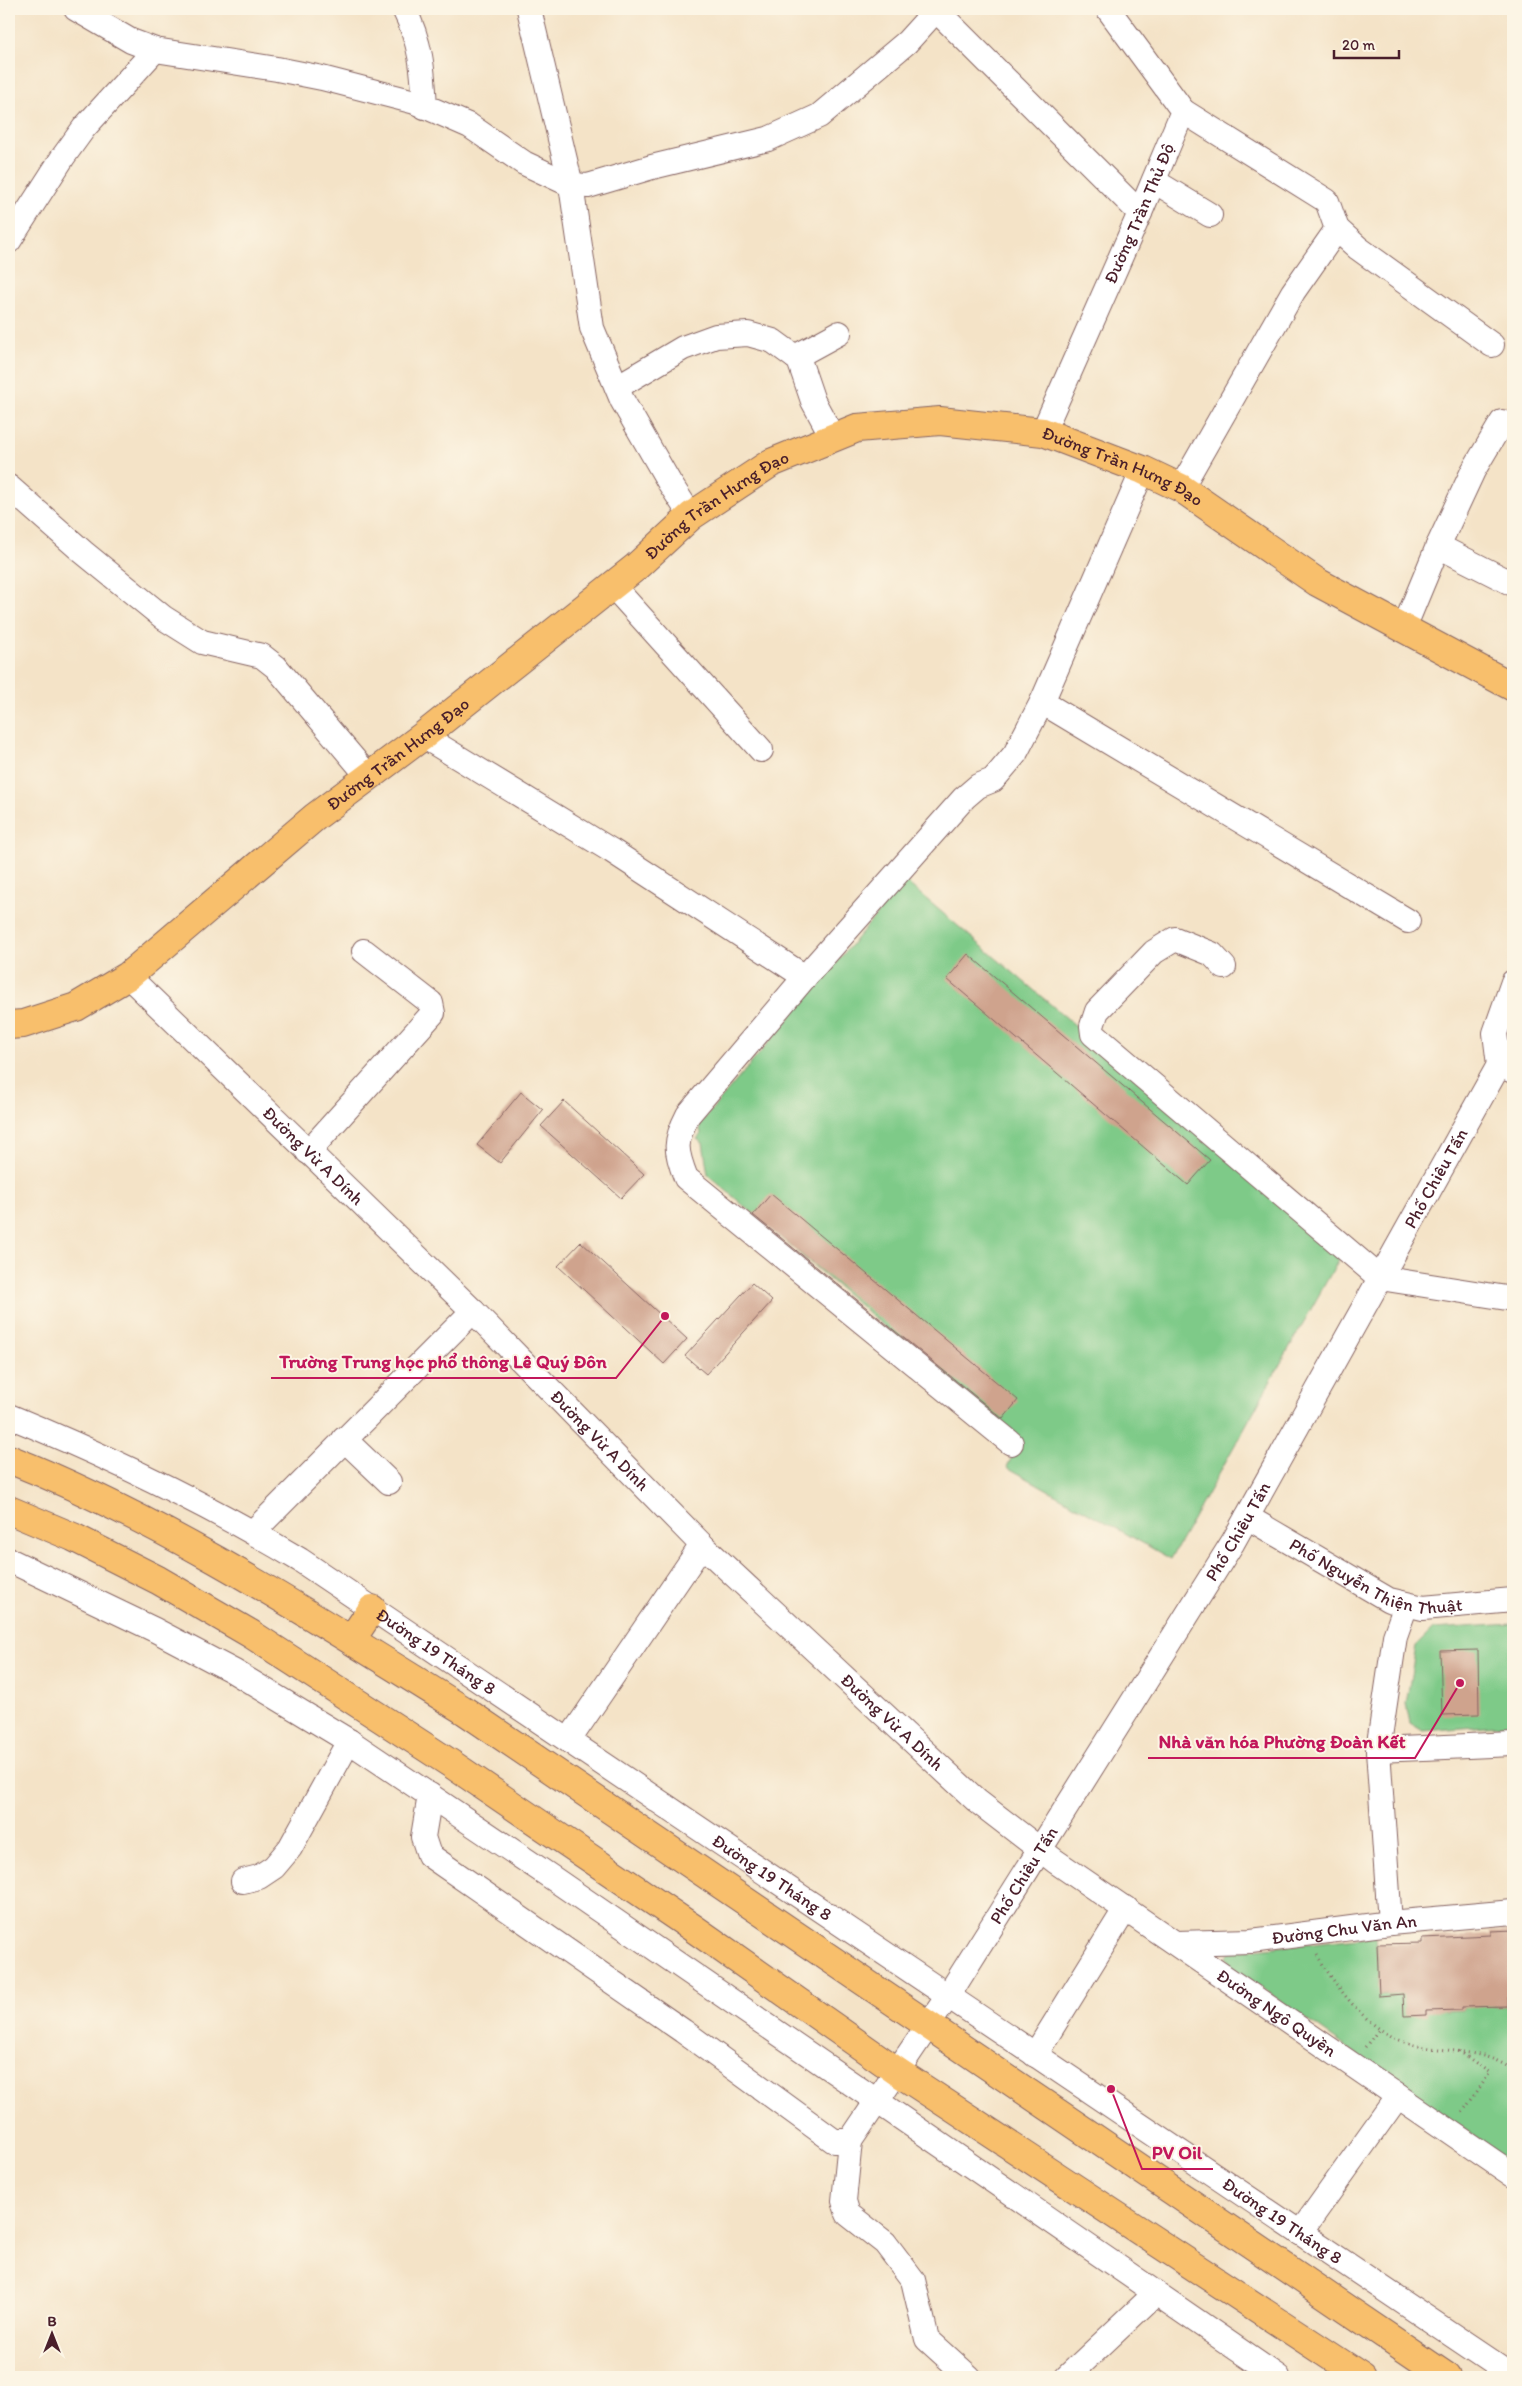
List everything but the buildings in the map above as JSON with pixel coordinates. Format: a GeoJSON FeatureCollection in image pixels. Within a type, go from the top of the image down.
{"type":"FeatureCollection","features":[{"type":"Feature","properties":{"kind":"main road","name":"Đường Trần Hưng Đạo"},"geometry":{"type":"LineString","coordinates":[[9,1025],[23,1024],[76,1007],[128,976],[315,817],[423,736],[636,567],[691,516],[771,463],[857,428],[940,421],[1043,432],[1143,470],[1181,488],[1317,582],[1513,687]]}},
{"type":"Feature","properties":{"kind":"main road","name":"Đường 19 Tháng 8"},"geometry":{"type":"LineString","coordinates":[[9,1459],[101,1500],[191,1546],[351,1640],[465,1711],[1447,2377]]}},
{"type":"Feature","properties":{"kind":"main road"},"geometry":{"type":"LineString","coordinates":[[9,1510],[73,1537],[141,1572],[251,1634],[453,1765],[693,1928],[898,2072],[1362,2377]]}},
{"type":"Feature","properties":{"kind":"main road"},"geometry":{"type":"LineString","coordinates":[[351,1640],[372,1609]]}},
{"type":"Feature","properties":{"kind":"street"},"geometry":{"type":"LineString","coordinates":[[76,9],[131,41],[155,50],[234,61],[322,78],[425,107],[470,126],[524,163],[571,185],[588,186],[652,167],[768,139],[819,116],[907,42],[935,9],[1140,213]]}},
{"type":"Feature","properties":{"kind":"street"},"geometry":{"type":"LineString","coordinates":[[404,9],[415,29],[420,48],[425,107]]}},
{"type":"Feature","properties":{"kind":"street"},"geometry":{"type":"LineString","coordinates":[[529,9],[571,185],[592,328],[616,387],[664,474],[691,516]]}},
{"type":"Feature","properties":{"kind":"street"},"geometry":{"type":"LineString","coordinates":[[1108,9],[1183,111],[1326,201],[1337,228],[1358,248],[1492,345]]}},
{"type":"Feature","properties":{"kind":"street"},"geometry":{"type":"LineString","coordinates":[[9,241],[63,156],[84,128],[155,50]]}},
{"type":"Feature","properties":{"kind":"street","name":"Đường Trần Thủ Độ"},"geometry":{"type":"LineString","coordinates":[[1043,432],[1183,111]]}},
{"type":"Feature","properties":{"kind":"street"},"geometry":{"type":"LineString","coordinates":[[1154,181],[1210,215]]}},
{"type":"Feature","properties":{"kind":"street"},"geometry":{"type":"LineString","coordinates":[[1181,488],[1293,292],[1337,228]]}},
{"type":"Feature","properties":{"kind":"street"},"geometry":{"type":"LineString","coordinates":[[795,357],[839,333]]}},
{"type":"Feature","properties":{"kind":"street"},"geometry":{"type":"LineString","coordinates":[[616,387],[684,348],[716,336],[748,334],[773,341],[799,360],[813,402],[833,438]]}},
{"type":"Feature","properties":{"kind":"street"},"geometry":{"type":"LineString","coordinates":[[1404,628],[1438,546],[1473,471],[1502,422]]}},
{"type":"Feature","properties":{"kind":"street"},"geometry":{"type":"LineString","coordinates":[[1011,1443],[686,1178],[678,1157],[678,1135],[688,1114],[805,977],[964,798],[978,786],[993,780],[1015,754],[1042,702],[1143,470]]}},
{"type":"Feature","properties":{"kind":"street"},"geometry":{"type":"LineString","coordinates":[[9,486],[83,552],[170,622],[202,642],[262,656],[276,666],[368,776]]}},
{"type":"Feature","properties":{"kind":"street"},"geometry":{"type":"LineString","coordinates":[[1438,546],[1513,584]]}},
{"type":"Feature","properties":{"kind":"street"},"geometry":{"type":"LineString","coordinates":[[612,585],[761,750]]}},
{"type":"Feature","properties":{"kind":"street"},"geometry":{"type":"LineString","coordinates":[[1042,702],[1408,922]]}},
{"type":"Feature","properties":{"kind":"street"},"geometry":{"type":"LineString","coordinates":[[423,736],[612,851],[805,977]]}},
{"type":"Feature","properties":{"kind":"street"},"geometry":{"type":"LineString","coordinates":[[1224,967],[1212,954],[1175,939],[1154,952],[1097,1011],[1092,1026],[1093,1034],[1380,1278],[1513,1299]]}},
{"type":"Feature","properties":{"kind":"street"},"geometry":{"type":"LineString","coordinates":[[308,1152],[433,1013],[431,1003],[364,950]]}},
{"type":"Feature","properties":{"kind":"street","name":"Đường Vừ A Dính"},"geometry":{"type":"LineString","coordinates":[[128,976],[473,1312],[702,1545],[977,1801],[1041,1850]]}},
{"type":"Feature","properties":{"kind":"street"},"geometry":{"type":"LineString","coordinates":[[1506,1068],[1495,1033],[1513,982]]}},
{"type":"Feature","properties":{"kind":"street","name":"Phố Chiêu Tấn"},"geometry":{"type":"LineString","coordinates":[[850,2141],[948,1996],[1041,1850],[1247,1517],[1380,1278],[1506,1068]]}},
{"type":"Feature","properties":{"kind":"street"},"geometry":{"type":"LineString","coordinates":[[253,1532],[473,1312]]}},
{"type":"Feature","properties":{"kind":"street","name":"Đường 19 Tháng 8"},"geometry":{"type":"LineString","coordinates":[[9,1416],[130,1470],[253,1532],[569,1740],[1513,2376]]}},
{"type":"Feature","properties":{"kind":"street"},"geometry":{"type":"LineString","coordinates":[[344,1439],[389,1482]]}},
{"type":"Feature","properties":{"kind":"street","name":"Phố Nguyễn Thiện Thuật"},"geometry":{"type":"LineString","coordinates":[[1247,1517],[1389,1600],[1424,1608],[1513,1600]]}},
{"type":"Feature","properties":{"kind":"street"},"geometry":{"type":"LineString","coordinates":[[569,1740],[702,1545]]}},
{"type":"Feature","properties":{"kind":"street"},"geometry":{"type":"LineString","coordinates":[[9,1560],[155,1630],[233,1671],[349,1741],[1278,2377]]}},
{"type":"Feature","properties":{"kind":"street"},"geometry":{"type":"LineString","coordinates":[[1390,1923],[1378,1750],[1396,1636],[1406,1605]]}},
{"type":"Feature","properties":{"kind":"street"},"geometry":{"type":"LineString","coordinates":[[243,1881],[259,1877],[274,1867],[290,1848],[349,1741]]}},
{"type":"Feature","properties":{"kind":"street"},"geometry":{"type":"LineString","coordinates":[[1378,1750],[1513,1744]]}},
{"type":"Feature","properties":{"kind":"street"},"geometry":{"type":"LineString","coordinates":[[430,1795],[423,1837],[429,1855],[684,2031],[834,2141],[850,2141],[844,2201],[848,2214],[885,2243],[913,2280],[927,2339],[969,2377]]}},
{"type":"Feature","properties":{"kind":"street","name":"Đường Ngô Quyền"},"geometry":{"type":"LineString","coordinates":[[1041,1850],[1513,2175]]}},
{"type":"Feature","properties":{"kind":"street"},"geometry":{"type":"LineString","coordinates":[[1035,2055],[1126,1908]]}},
{"type":"Feature","properties":{"kind":"street","name":"Đường Chu Văn An"},"geometry":{"type":"LineString","coordinates":[[1176,1942],[1251,1941],[1390,1923],[1513,1912]]}},
{"type":"Feature","properties":{"kind":"street"},"geometry":{"type":"LineString","coordinates":[[1300,2233],[1398,2096]]}},
{"type":"Feature","properties":{"kind":"street"},"geometry":{"type":"LineString","coordinates":[[1067,2377],[1155,2294]]}},
{"type":"Feature","properties":{"kind":"path"},"geometry":{"type":"LineString","coordinates":[[1315,1951],[1344,1995],[1358,2010],[1380,2028],[1413,2045],[1456,2050],[1492,2058],[1513,2070]]}},
{"type":"Feature","properties":{"kind":"path"},"geometry":{"type":"LineString","coordinates":[[1362,2052],[1380,2028]]}},
{"type":"Feature","properties":{"kind":"path"},"geometry":{"type":"LineString","coordinates":[[1456,2050],[1490,2073],[1457,2120]]}},
{"type":"Feature","properties":{"kind":"green space"},"geometry":{"type":"Polygon","coordinates":[[[905,881],[1343,1252],[1171,1559],[1007,1467],[1019,1442],[708,1175],[703,1143],[697,1139],[701,1134],[699,1125],[905,881]]]}},
{"type":"Feature","properties":{"kind":"green space"},"geometry":{"type":"Polygon","coordinates":[[[1513,1624],[1513,1724],[1423,1731],[1410,1723],[1406,1704],[1416,1646],[1433,1629],[1513,1624]]]}},
{"type":"Feature","properties":{"kind":"green space"},"geometry":{"type":"Polygon","coordinates":[[[1376,1936],[1380,1996],[1403,1994],[1425,2003],[1444,2002],[1445,2011],[1462,2010],[1461,1974],[1493,2006],[1508,2006],[1508,1998],[1513,1998],[1513,2164],[1232,1967],[1227,1957],[1230,1952],[1376,1936]]]}},
{"type":"Feature","properties":{"kind":"place","name":"Trường Trung học phổ thông Lê Quý Đôn"},"geometry":{"type":"Point","coordinates":[665,1316]}},
{"type":"Feature","properties":{"kind":"place","name":"Nhà văn hóa Phường Đoàn Kết"},"geometry":{"type":"Point","coordinates":[1460,1683]}},
{"type":"Feature","properties":{"kind":"place","name":"PV Oil"},"geometry":{"type":"Point","coordinates":[1111,2089]}}]}
